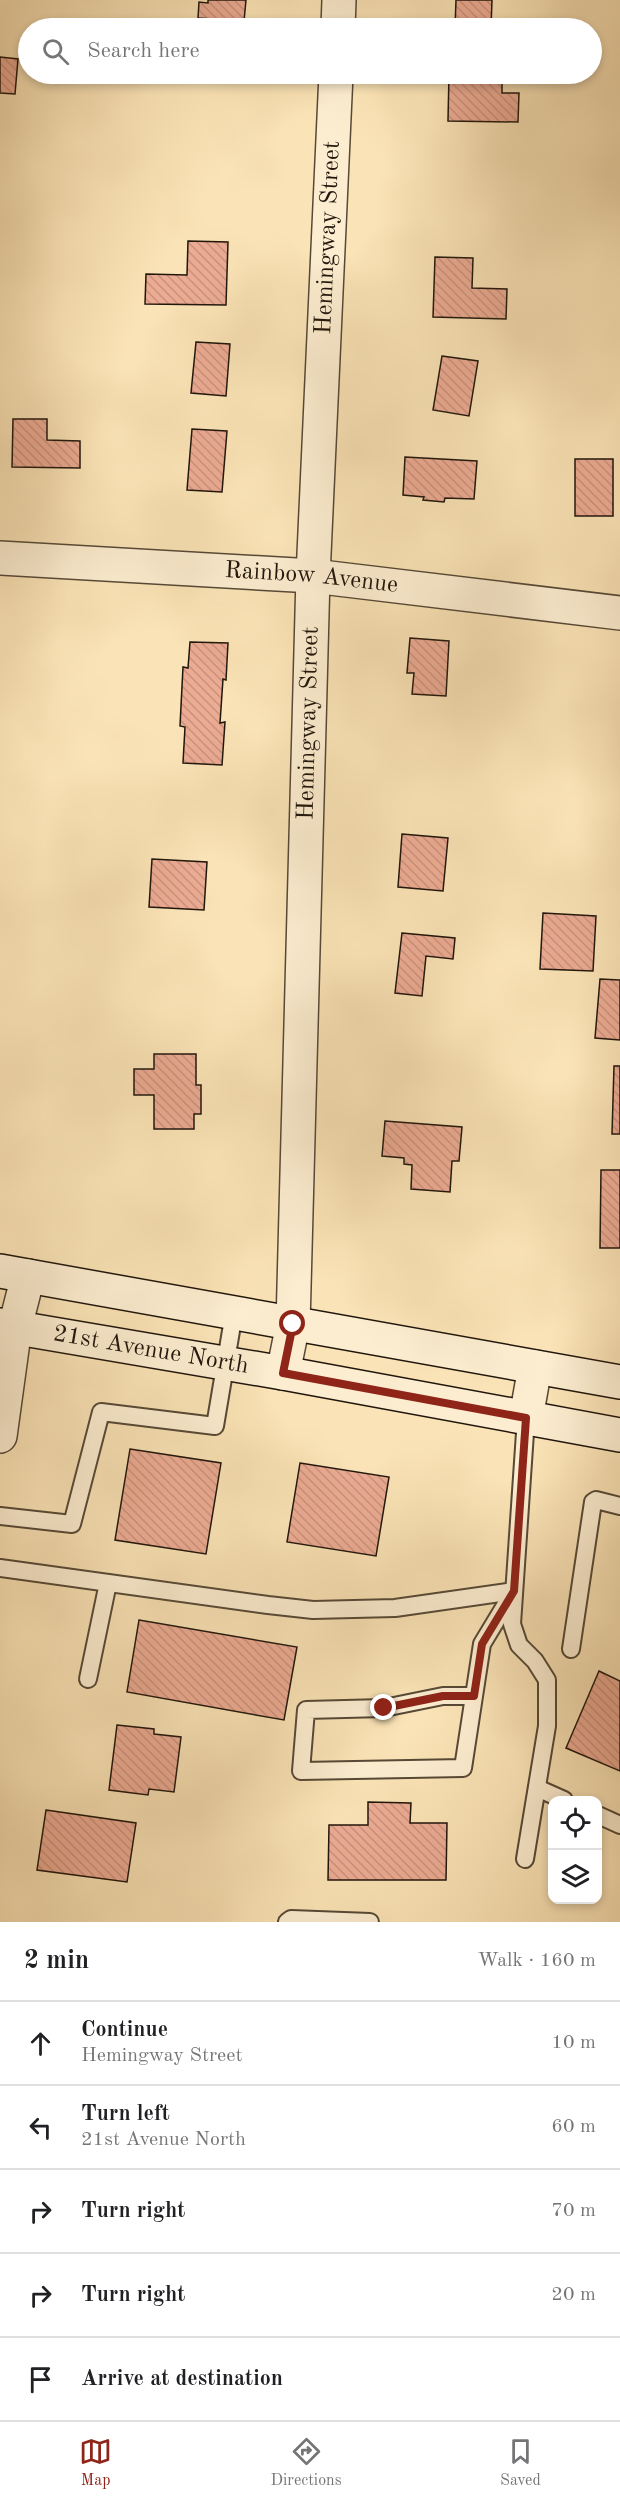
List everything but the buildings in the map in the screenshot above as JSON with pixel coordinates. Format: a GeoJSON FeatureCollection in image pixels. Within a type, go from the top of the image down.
{"type":"FeatureCollection","features":[{"type":"Feature","properties":{"kind":"street"},"geometry":{"type":"LineString","coordinates":[[338,18],[339,0]]}},
{"type":"Feature","properties":{"kind":"street","name":"Hemingway Street"},"geometry":{"type":"LineString","coordinates":[[283,1373],[293,1324],[314,576],[336,84]]}},
{"type":"Feature","properties":{"kind":"street","name":"Rainbow Avenue"},"geometry":{"type":"LineString","coordinates":[[0,558],[314,576],[620,613]]}},
{"type":"Feature","properties":{"kind":"street"},"geometry":{"type":"LineString","coordinates":[[0,1436],[7,1326],[14,1274],[620,1382]]}},
{"type":"Feature","properties":{"kind":"street","name":"21st Avenue North"},"geometry":{"type":"LineString","coordinates":[[7,1326],[283,1373],[620,1435]]}},
{"type":"Feature","properties":{"kind":"street"},"geometry":{"type":"LineString","coordinates":[[526,1418],[535,1367]]}},
{"type":"Feature","properties":{"kind":"lane"},"geometry":{"type":"LineString","coordinates":[[0,1516],[72,1524],[101,1412],[215,1426],[234,1313]]}},
{"type":"Feature","properties":{"kind":"lane"},"geometry":{"type":"LineString","coordinates":[[525,1859],[547,1726],[547,1680],[535,1661],[519,1645],[512,1624],[526,1418]]}},
{"type":"Feature","properties":{"kind":"lane"},"geometry":{"type":"LineString","coordinates":[[571,1649],[593,1502],[596,1500],[620,1506]]}},
{"type":"Feature","properties":{"kind":"lane"},"geometry":{"type":"LineString","coordinates":[[0,1568],[313,1610],[395,1608],[514,1591]]}},
{"type":"Feature","properties":{"kind":"lane"},"geometry":{"type":"LineString","coordinates":[[88,1679],[108,1583]]}},
{"type":"Feature","properties":{"kind":"lane"},"geometry":{"type":"LineString","coordinates":[[474,1696],[443,1696],[384,1708],[306,1710],[301,1771],[463,1768],[482,1644],[514,1591]]}},
{"type":"Feature","properties":{"kind":"lane"},"geometry":{"type":"LineString","coordinates":[[537,1788],[555,1796]]}},
{"type":"Feature","properties":{"kind":"lane"},"geometry":{"type":"LineString","coordinates":[[602,1817],[620,1825]]}},
{"type":"Feature","properties":{"kind":"lane"},"geometry":{"type":"LineString","coordinates":[[287,1922],[291,1919],[370,1922]]}},
{"type":"Feature","properties":{"kind":"route"},"geometry":{"type":"LineString","coordinates":[[293,1324],[283,1373],[526,1418],[514,1591],[482,1644],[474,1696],[443,1696],[384,1708]]}}]}
